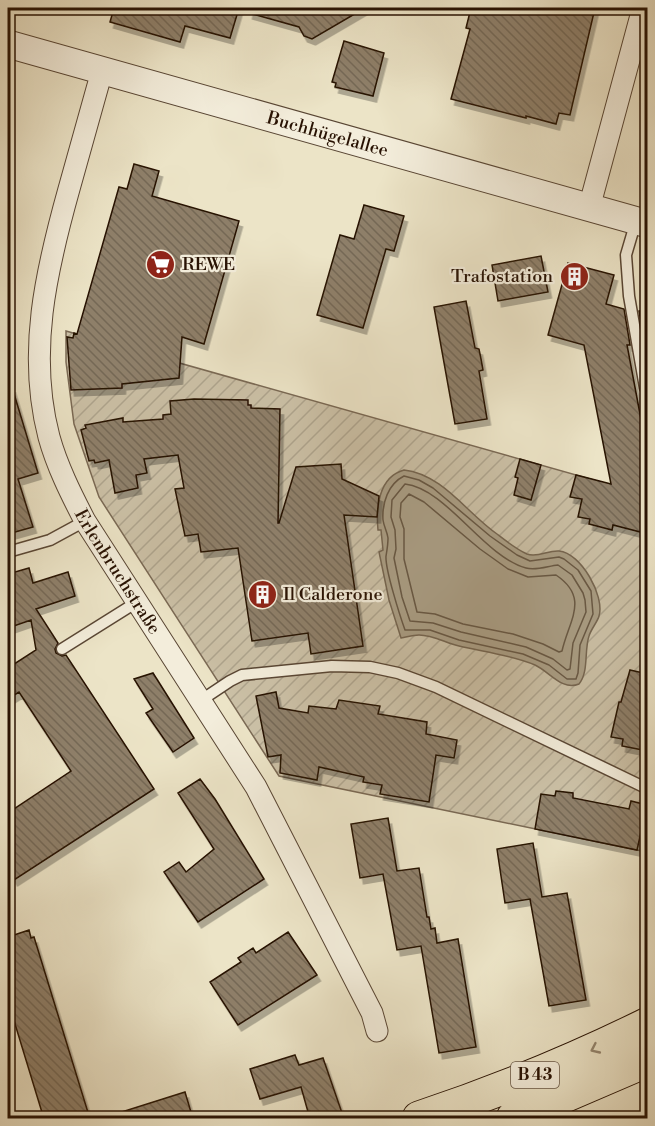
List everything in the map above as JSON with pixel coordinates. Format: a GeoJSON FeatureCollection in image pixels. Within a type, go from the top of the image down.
{"type":"FeatureCollection","features":[{"type":"Feature","properties":{"kind":"main road","name":"B 43"},"geometry":{"type":"LineString","coordinates":[[419,1119],[483,1097],[578,1057],[648,1024]]}},
{"type":"Feature","properties":{"kind":"main road","name":"B 43"},"geometry":{"type":"LineString","coordinates":[[513,1119],[648,1060]]}},
{"type":"Feature","properties":{"kind":"street"},"geometry":{"type":"LineString","coordinates":[[589,207],[643,8]]}},
{"type":"Feature","properties":{"kind":"street","name":"Buchhügelallee"},"geometry":{"type":"LineString","coordinates":[[8,44],[642,223]]}},
{"type":"Feature","properties":{"kind":"street","name":"Erlenbruchstraße"},"geometry":{"type":"LineString","coordinates":[[102,70],[52,251],[42,303],[39,339],[40,378],[49,437],[63,477],[85,521],[256,787],[367,1003],[377,1031]]}},
{"type":"Feature","properties":{"kind":"lane"},"geometry":{"type":"LineString","coordinates":[[642,223],[626,255],[629,296],[645,388],[648,387]]}},
{"type":"Feature","properties":{"kind":"lane"},"geometry":{"type":"LineString","coordinates":[[8,552],[50,540],[85,521]]}},
{"type":"Feature","properties":{"kind":"lane"},"geometry":{"type":"LineString","coordinates":[[62,649],[137,602]]}},
{"type":"Feature","properties":{"kind":"lane"},"geometry":{"type":"LineString","coordinates":[[200,701],[242,675],[332,666],[382,669],[436,687],[648,789]]}},
{"type":"Feature","properties":{"kind":"shaded area"},"geometry":{"type":"Polygon","coordinates":[[[66,331],[647,495],[647,852],[279,776],[99,497],[74,424],[66,362],[66,331]]]}},
{"type":"Feature","properties":{"kind":"water"},"geometry":{"type":"Polygon","coordinates":[[[404,470],[418,473],[442,486],[486,525],[523,552],[535,555],[559,551],[575,559],[583,567],[595,587],[600,608],[589,636],[584,674],[579,684],[567,685],[535,665],[507,656],[459,646],[424,635],[401,638],[389,600],[379,552],[383,550],[381,530],[378,530],[378,504],[389,479],[404,470]]]}},
{"type":"Feature","properties":{"kind":"building"},"geometry":{"type":"Polygon","coordinates":[[[114,8],[239,8],[230,38],[185,26],[180,42],[110,22],[114,8]]]}},
{"type":"Feature","properties":{"kind":"building"},"geometry":{"type":"Polygon","coordinates":[[[250,8],[365,8],[312,39],[304,36],[299,27],[249,13],[250,8]]]}},
{"type":"Feature","properties":{"kind":"building"},"geometry":{"type":"Polygon","coordinates":[[[471,8],[595,8],[570,115],[559,113],[556,124],[451,99],[470,29],[466,28],[471,8]]]}},
{"type":"Feature","properties":{"kind":"building"},"geometry":{"type":"Polygon","coordinates":[[[344,41],[384,53],[373,96],[335,87],[336,83],[332,82],[344,41]]]}},
{"type":"Feature","properties":{"kind":"building"},"geometry":{"type":"Polygon","coordinates":[[[134,164],[159,171],[152,196],[239,221],[204,344],[182,337],[179,378],[122,384],[122,388],[71,390],[67,337],[73,338],[74,333],[77,334],[119,187],[127,189],[134,164]]]}},
{"type":"Feature","properties":{"kind":"building"},"geometry":{"type":"Polygon","coordinates":[[[364,205],[404,216],[394,251],[386,249],[363,328],[317,315],[340,235],[354,239],[364,205]]]}},
{"type":"Feature","properties":{"kind":"building"},"geometry":{"type":"Polygon","coordinates":[[[541,256],[548,292],[498,301],[492,265],[541,256]]]}},
{"type":"Feature","properties":{"kind":"building"},"geometry":{"type":"Polygon","coordinates":[[[568,263],[614,275],[606,304],[624,309],[630,345],[627,345],[640,414],[643,428],[648,429],[648,534],[613,525],[612,530],[589,524],[590,519],[578,517],[582,499],[570,497],[576,475],[611,484],[584,345],[548,335],[568,263]]]}},
{"type":"Feature","properties":{"kind":"building"},"geometry":{"type":"Polygon","coordinates":[[[466,301],[475,348],[479,349],[483,370],[479,371],[487,419],[455,424],[434,307],[466,301]]]}},
{"type":"Feature","properties":{"kind":"building"},"geometry":{"type":"Polygon","coordinates":[[[648,309],[648,342],[645,342],[639,311],[648,309]]]}},
{"type":"Feature","properties":{"kind":"building"},"geometry":{"type":"Polygon","coordinates":[[[12,387],[38,473],[18,479],[33,527],[8,534],[8,388],[12,387]]]}},
{"type":"Feature","properties":{"kind":"building"},"geometry":{"type":"Polygon","coordinates":[[[248,400],[251,408],[280,409],[278,523],[296,467],[341,464],[342,479],[379,496],[377,517],[344,515],[363,646],[311,654],[308,633],[252,641],[238,548],[201,552],[198,534],[185,536],[175,489],[184,488],[178,455],[144,459],[147,473],[136,475],[138,488],[115,493],[109,460],[95,463],[94,460],[89,461],[81,430],[86,428],[85,425],[123,418],[123,422],[163,419],[163,415],[171,414],[170,401],[248,400]]]}},
{"type":"Feature","properties":{"kind":"building"},"geometry":{"type":"Polygon","coordinates":[[[520,459],[541,465],[531,500],[514,495],[518,478],[515,477],[520,459]]]}},
{"type":"Feature","properties":{"kind":"building"},"geometry":{"type":"Polygon","coordinates":[[[29,568],[33,583],[68,572],[75,596],[36,609],[58,643],[56,653],[66,655],[154,789],[14,880],[8,870],[8,813],[71,771],[19,692],[8,699],[8,668],[36,650],[31,620],[8,628],[8,574],[29,568]]]}},
{"type":"Feature","properties":{"kind":"building"},"geometry":{"type":"Polygon","coordinates":[[[630,670],[648,674],[648,751],[622,746],[623,739],[611,737],[619,702],[621,702],[630,670]]]}},
{"type":"Feature","properties":{"kind":"building"},"geometry":{"type":"Polygon","coordinates":[[[153,673],[194,738],[173,752],[146,713],[153,709],[134,679],[153,673]]]}},
{"type":"Feature","properties":{"kind":"building"},"geometry":{"type":"Polygon","coordinates":[[[276,692],[279,708],[308,713],[309,706],[336,709],[339,700],[380,706],[378,714],[427,722],[426,734],[457,740],[454,758],[436,755],[429,802],[380,794],[382,785],[363,782],[364,777],[319,767],[317,780],[280,773],[281,755],[268,757],[256,696],[276,692]]]}},
{"type":"Feature","properties":{"kind":"building"},"geometry":{"type":"Polygon","coordinates":[[[200,779],[215,799],[264,879],[198,922],[164,872],[179,862],[186,872],[214,849],[178,793],[200,779]]]}},
{"type":"Feature","properties":{"kind":"building"},"geometry":{"type":"Polygon","coordinates":[[[556,791],[573,793],[573,798],[629,809],[631,801],[647,805],[637,850],[535,829],[541,794],[555,796],[556,791]]]}},
{"type":"Feature","properties":{"kind":"building"},"geometry":{"type":"Polygon","coordinates":[[[388,818],[397,871],[419,868],[427,917],[429,917],[431,929],[435,928],[437,943],[458,939],[476,1047],[439,1053],[421,946],[397,950],[383,874],[360,878],[351,824],[388,818]]]}},
{"type":"Feature","properties":{"kind":"building"},"geometry":{"type":"Polygon","coordinates":[[[533,843],[542,897],[567,893],[586,1000],[549,1006],[530,899],[505,903],[497,849],[533,843]]]}},
{"type":"Feature","properties":{"kind":"building"},"geometry":{"type":"Polygon","coordinates":[[[29,930],[31,938],[34,937],[90,1119],[44,1119],[8,1001],[8,937],[29,930]]]}},
{"type":"Feature","properties":{"kind":"building"},"geometry":{"type":"Polygon","coordinates":[[[288,932],[317,975],[238,1025],[210,982],[241,962],[238,958],[253,948],[256,953],[288,932]]]}},
{"type":"Feature","properties":{"kind":"building"},"geometry":{"type":"Polygon","coordinates":[[[295,1055],[299,1065],[323,1058],[342,1113],[323,1119],[310,1119],[301,1087],[260,1099],[250,1069],[295,1055]]]}},
{"type":"Feature","properties":{"kind":"building"},"geometry":{"type":"Polygon","coordinates":[[[185,1092],[193,1119],[112,1119],[112,1115],[185,1092]]]}},
{"type":"Feature","properties":{"kind":"place","name":"REWE"},"geometry":{"type":"Point","coordinates":[161,264]}},
{"type":"Feature","properties":{"kind":"place","name":"Trafostation"},"geometry":{"type":"Point","coordinates":[574,276]}},
{"type":"Feature","properties":{"kind":"place","name":"Il Calderone"},"geometry":{"type":"Point","coordinates":[262,594]}}]}
